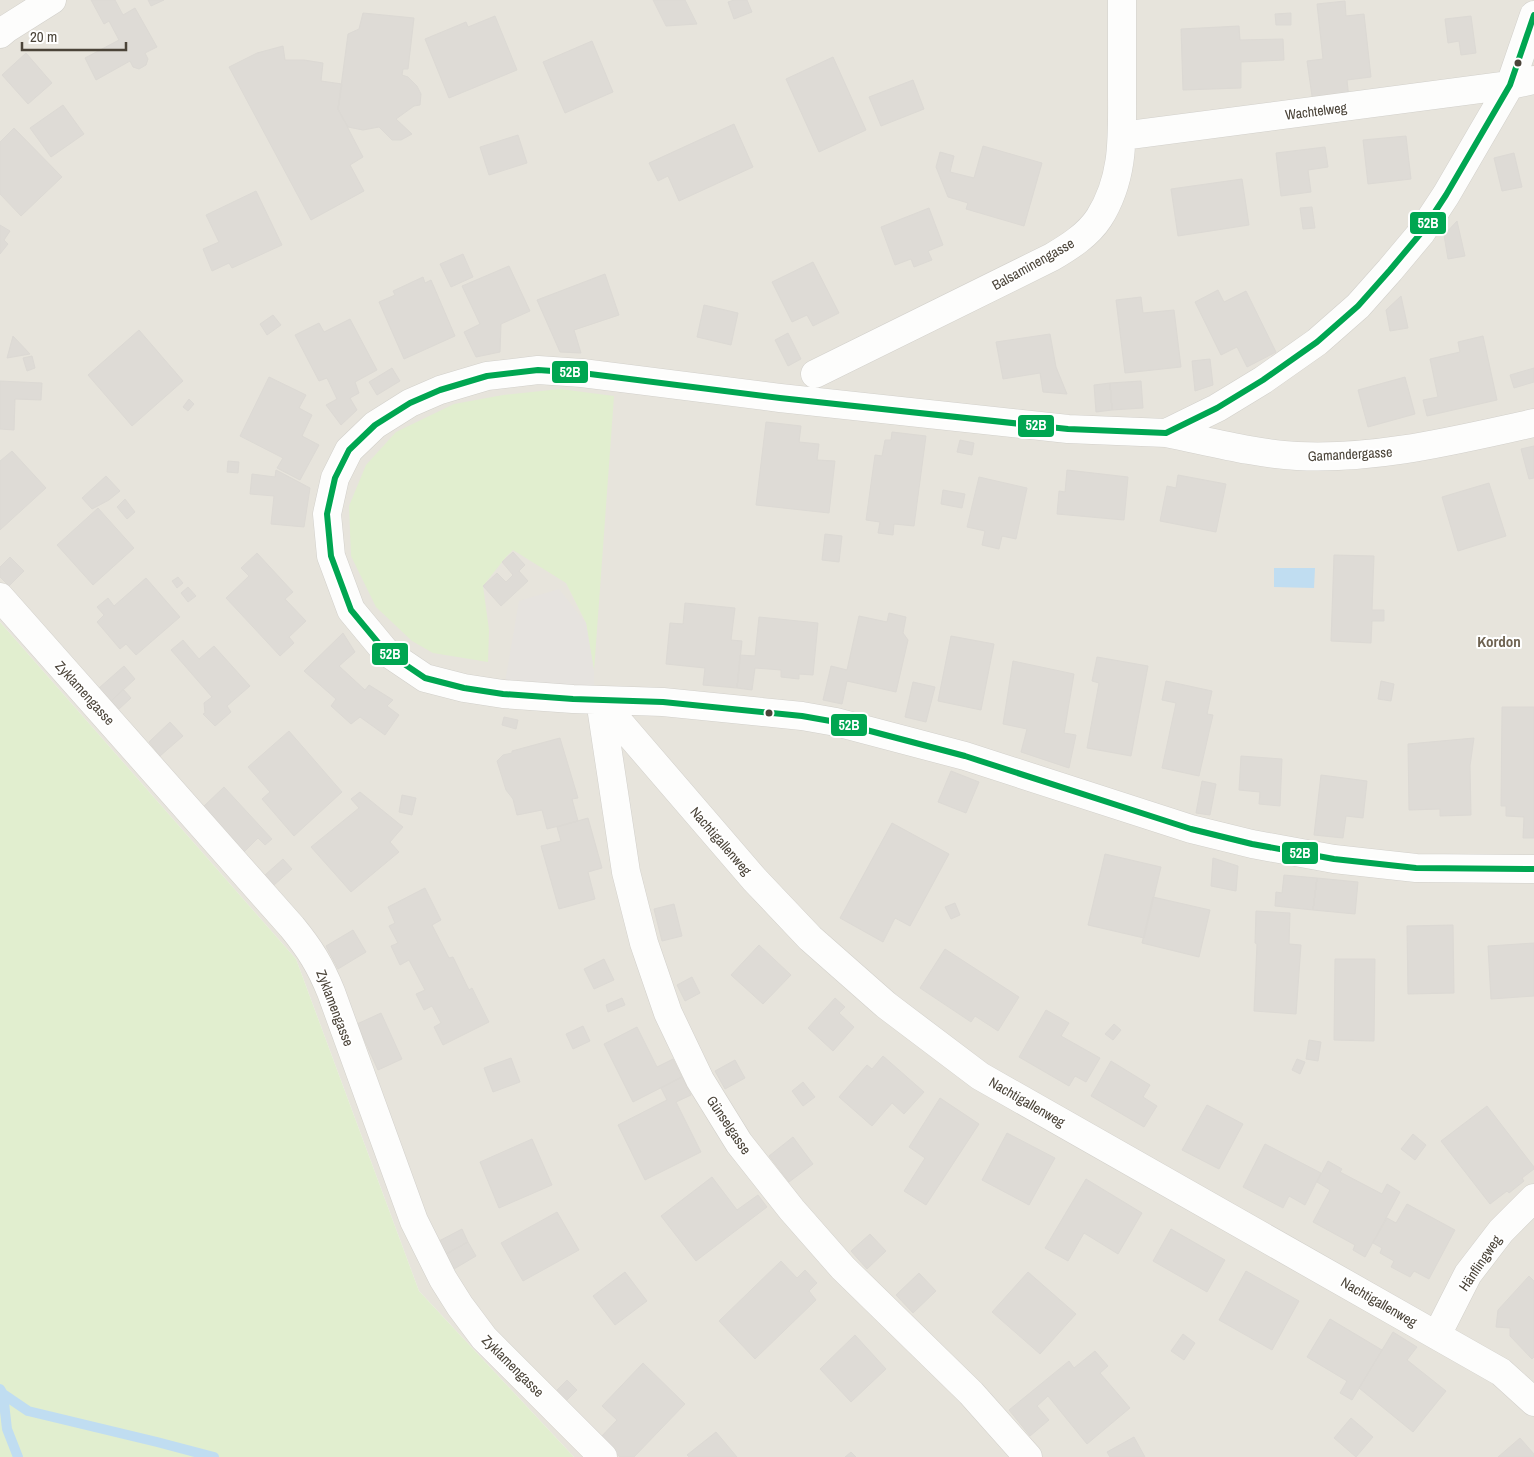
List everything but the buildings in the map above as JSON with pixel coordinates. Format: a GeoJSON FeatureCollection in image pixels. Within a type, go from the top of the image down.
{"type":"FeatureCollection","features":[{"type":"Feature","properties":{"kind":"street"},"geometry":{"type":"LineString","coordinates":[[0,34],[6,28],[52,0]]}},
{"type":"Feature","properties":{"kind":"street","name":"Balsaminengasse"},"geometry":{"type":"LineString","coordinates":[[815,374],[1043,261],[1070,246],[1098,220],[1110,198],[1120,167],[1122,136],[1122,0]]}},
{"type":"Feature","properties":{"kind":"street"},"geometry":{"type":"LineString","coordinates":[[1166,433],[1218,408],[1263,380],[1317,342],[1358,306],[1390,270],[1421,233],[1522,83],[1534,16]]}},
{"type":"Feature","properties":{"kind":"street","name":"Wachtelweg"},"geometry":{"type":"LineString","coordinates":[[1122,136],[1522,83]]}},
{"type":"Feature","properties":{"kind":"street","name":"Gamandergasse"},"geometry":{"type":"LineString","coordinates":[[1534,423],[1423,448],[1380,454],[1296,456],[1250,450],[1166,433],[1068,429],[780,398],[582,372],[538,370],[487,376],[440,390],[410,403],[375,425],[349,450],[335,478],[327,514],[331,556],[351,610],[385,651],[425,678],[464,688],[503,694],[663,702],[802,716],[836,722],[965,756],[1191,829],[1252,844],[1334,859],[1416,868],[1534,868]]}},
{"type":"Feature","properties":{"kind":"street","name":"Zyklamengasse"},"geometry":{"type":"LineString","coordinates":[[0,597],[310,949],[323,971],[414,1221],[443,1279],[484,1338],[604,1457]]}},
{"type":"Feature","properties":{"kind":"street","name":"Nachtigallenweg"},"geometry":{"type":"LineString","coordinates":[[600,700],[786,914],[810,938],[901,1017],[980,1076],[1501,1372],[1534,1402]]}},
{"type":"Feature","properties":{"kind":"street","name":"Günselgasse"},"geometry":{"type":"LineString","coordinates":[[600,700],[626,872],[644,942],[668,1013],[700,1080],[739,1143],[792,1210],[843,1268],[971,1393],[1028,1457]]}},
{"type":"Feature","properties":{"kind":"street","name":"Hänflingweg"},"geometry":{"type":"LineString","coordinates":[[1438,1335],[1468,1274],[1501,1231],[1534,1198]]}},
{"type":"Feature","properties":{"kind":"shaded area"},"geometry":{"type":"Polygon","coordinates":[[[0,0],[1534,0],[1534,1457],[574,1457],[419,1291],[296,959],[0,622],[0,0]]]}},
{"type":"Feature","properties":{"kind":"shaded area"},"geometry":{"type":"Polygon","coordinates":[[[559,589],[586,623],[594,671],[594,700],[503,694],[519,601],[559,589]]]}},
{"type":"Feature","properties":{"kind":"green space"},"geometry":{"type":"Polygon","coordinates":[[[560,389],[614,396],[594,671],[586,623],[566,583],[513,550],[483,586],[489,630],[488,662],[433,653],[412,641],[376,607],[351,556],[349,506],[366,465],[396,432],[454,404],[503,395],[560,389]]]}},
{"type":"Feature","properties":{"kind":"green space"},"geometry":{"type":"Polygon","coordinates":[[[0,622],[296,959],[419,1291],[574,1457],[0,1457],[0,622]]]}},
{"type":"Feature","properties":{"kind":"water"},"geometry":{"type":"Polygon","coordinates":[[[1274,568],[1315,568],[1314,588],[1274,587],[1274,568]]]}},
{"type":"Feature","properties":{"kind":"waterway"},"geometry":{"type":"LineString","coordinates":[[0,1389],[3,1394],[28,1411],[214,1457]]}},
{"type":"Feature","properties":{"kind":"waterway"},"geometry":{"type":"LineString","coordinates":[[3,1394],[7,1429],[18,1457]]}},
{"type":"Feature","properties":{"kind":"transit line","name":"52B"},"geometry":{"type":"LineString","coordinates":[[1534,15],[1510,85],[1446,195],[1421,233],[1390,270],[1358,306],[1317,342],[1263,380],[1217,408],[1166,433],[1068,429],[780,398],[582,373],[538,370],[487,376],[440,390],[410,403],[375,425],[349,450],[335,478],[327,514],[331,556],[351,610],[385,651],[425,678],[464,688],[503,694],[663,702],[802,716],[836,722],[965,756],[1191,829],[1252,844],[1334,859],[1416,868],[1534,869]]}},
{"type":"Feature","properties":{"kind":"district","name":"Kordon"},"geometry":{"type":"Point","coordinates":[1499,641]}}]}
